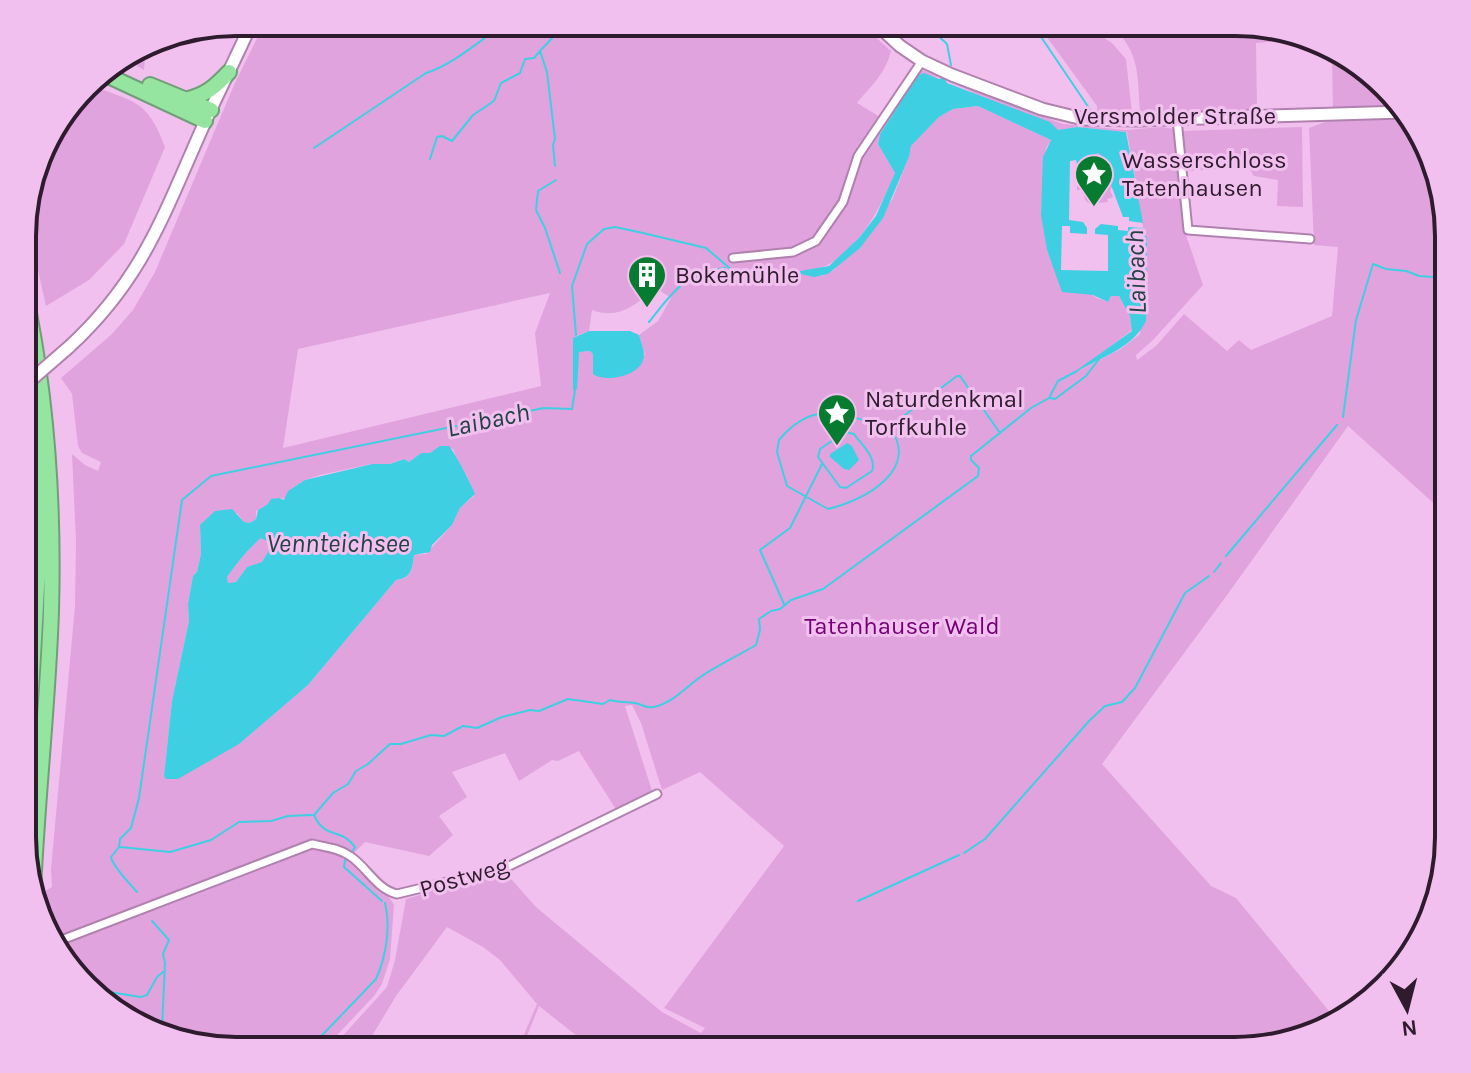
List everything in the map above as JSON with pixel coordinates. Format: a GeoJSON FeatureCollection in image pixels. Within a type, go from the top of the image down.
{"type":"FeatureCollection","features":[{"type":"Feature","properties":{"kind":"highway"},"geometry":{"type":"LineString","coordinates":[[122,72],[185,100],[208,116]]}},
{"type":"Feature","properties":{"kind":"highway"},"geometry":{"type":"LineString","coordinates":[[185,100],[212,90],[229,72]]}},
{"type":"Feature","properties":{"kind":"highway"},"geometry":{"type":"LineString","coordinates":[[113,77],[208,116]]}},
{"type":"Feature","properties":{"kind":"highway"},"geometry":{"type":"LineString","coordinates":[[36,353],[49,465],[52,525],[51,612],[36,844]]}},
{"type":"Feature","properties":{"kind":"highway"},"geometry":{"type":"LineString","coordinates":[[36,451],[39,579],[36,632]]}},
{"type":"Feature","properties":{"kind":"main road"},"geometry":{"type":"LineString","coordinates":[[36,376],[97,322],[142,260],[246,36]]}},
{"type":"Feature","properties":{"kind":"main road","name":"Versmolder Straße"},"geometry":{"type":"LineString","coordinates":[[891,36],[922,61],[987,89],[1062,115],[1104,120],[1392,112]]}},
{"type":"Feature","properties":{"kind":"street"},"geometry":{"type":"LineString","coordinates":[[733,258],[793,252],[816,241],[843,202],[858,156],[922,61]]}},
{"type":"Feature","properties":{"kind":"street"},"geometry":{"type":"LineString","coordinates":[[1177,119],[1188,230],[1310,239]]}},
{"type":"Feature","properties":{"kind":"street","name":"Postweg"},"geometry":{"type":"LineString","coordinates":[[64,939],[312,844],[352,857],[379,885],[397,894],[472,877],[505,868],[657,794]]}},
{"type":"Feature","properties":{"kind":"green space","name":"Tatenhauser Wald"},"geometry":{"type":"Polygon","coordinates":[[[258,36],[874,36],[891,51],[889,59],[882,73],[857,103],[885,120],[918,71],[941,78],[918,75],[880,133],[878,144],[895,173],[862,234],[837,259],[823,267],[807,270],[822,276],[834,270],[892,200],[911,146],[939,117],[953,109],[978,106],[1051,140],[1046,148],[1041,210],[1047,250],[1056,272],[1097,298],[1108,302],[1111,296],[1119,296],[1130,316],[1132,330],[1078,371],[1121,349],[1140,334],[1147,238],[1127,132],[1077,127],[1058,130],[945,80],[1063,124],[1126,130],[1175,129],[1186,235],[1203,285],[1136,355],[1137,360],[1156,346],[1184,314],[1227,351],[1239,340],[1251,350],[1332,316],[1338,247],[1314,245],[1309,128],[1333,119],[1332,62],[1335,63],[1357,77],[1394,114],[1420,160],[1431,197],[1435,223],[1435,504],[1348,426],[1102,764],[1211,886],[1236,898],[1330,1012],[1274,1033],[1235,1037],[578,1037],[539,1006],[527,1037],[523,1037],[537,1004],[500,960],[447,927],[396,996],[371,1037],[342,1037],[387,987],[406,899],[504,871],[536,907],[662,1012],[701,1033],[705,1028],[664,1008],[784,846],[700,772],[662,790],[641,723],[632,705],[625,706],[653,794],[617,811],[579,751],[558,761],[552,760],[519,781],[505,753],[452,772],[467,797],[439,816],[453,835],[429,856],[365,842],[354,853],[323,844],[292,847],[295,854],[313,847],[350,859],[394,905],[390,959],[382,984],[335,1037],[223,1037],[172,1026],[136,1010],[104,987],[77,959],[66,942],[95,930],[95,922],[62,935],[45,894],[52,887],[51,869],[75,606],[72,454],[98,471],[101,462],[82,453],[78,446],[72,394],[61,378],[112,334],[133,310],[155,272],[234,85],[258,36]],[[656,288],[619,312],[592,310],[589,331],[576,336],[578,352],[591,351],[593,354],[593,374],[645,355],[639,335],[658,321],[671,298],[656,288]],[[550,293],[298,349],[283,448],[541,386],[535,333],[550,293]],[[441,446],[430,453],[421,453],[409,462],[403,459],[390,464],[371,464],[305,480],[288,491],[286,499],[279,498],[256,511],[256,519],[250,523],[244,522],[237,513],[200,525],[201,554],[188,604],[189,621],[172,701],[164,776],[239,744],[308,685],[396,580],[409,575],[414,555],[426,554],[452,525],[460,508],[474,496],[453,449],[441,446]]]}},
{"type":"Feature","properties":{"kind":"green space"},"geometry":{"type":"Polygon","coordinates":[[[1046,36],[1101,36],[1126,59],[1132,113],[1097,114],[1097,106],[1046,36]]]}},
{"type":"Feature","properties":{"kind":"green space"},"geometry":{"type":"Polygon","coordinates":[[[1120,36],[1248,36],[1278,41],[1256,43],[1257,113],[1146,115],[1140,113],[1135,62],[1120,36]]]}},
{"type":"Feature","properties":{"kind":"green space"},"geometry":{"type":"Polygon","coordinates":[[[145,59],[144,70],[134,64],[145,59]]]}},
{"type":"Feature","properties":{"kind":"green space"},"geometry":{"type":"Polygon","coordinates":[[[101,89],[145,110],[165,147],[124,244],[89,280],[46,306],[36,261],[38,210],[43,184],[63,136],[101,89]]]}},
{"type":"Feature","properties":{"kind":"green space"},"geometry":{"type":"Polygon","coordinates":[[[1302,127],[1303,207],[1277,206],[1278,180],[1254,176],[1248,167],[1186,171],[1182,131],[1302,127]]]}},
{"type":"Feature","properties":{"kind":"green space"},"geometry":{"type":"Polygon","coordinates":[[[1099,153],[1113,197],[1107,199],[1108,202],[1090,204],[1085,200],[1083,190],[1077,190],[1077,165],[1099,153]]]}},
{"type":"Feature","properties":{"kind":"green space"},"geometry":{"type":"Polygon","coordinates":[[[261,538],[270,543],[262,563],[247,567],[236,582],[228,583],[227,577],[261,538]]]}},
{"type":"Feature","properties":{"kind":"water"},"geometry":{"type":"Polygon","coordinates":[[[924,73],[939,79],[944,77],[947,83],[1050,122],[1058,130],[1077,127],[1126,132],[1143,223],[1123,217],[1099,153],[1077,165],[1076,160],[1070,161],[1069,220],[1083,222],[1087,234],[1070,233],[1070,226],[1062,226],[1061,270],[1108,271],[1108,235],[1095,234],[1095,229],[1101,224],[1128,231],[1128,227],[1143,228],[1147,238],[1146,321],[1125,345],[1077,370],[1132,331],[1130,316],[1119,296],[1111,296],[1108,302],[1093,295],[1062,292],[1047,250],[1041,215],[1043,157],[1051,140],[978,106],[953,109],[939,117],[911,146],[883,218],[860,248],[828,274],[814,277],[800,274],[800,271],[829,266],[859,238],[876,216],[895,173],[878,144],[880,134],[918,75],[924,73]]]}},
{"type":"Feature","properties":{"kind":"water"},"geometry":{"type":"Polygon","coordinates":[[[589,331],[630,331],[639,335],[644,354],[640,366],[629,374],[613,378],[598,377],[593,374],[593,354],[590,351],[579,352],[577,389],[573,390],[573,338],[589,331]]]}},
{"type":"Feature","properties":{"kind":"water"},"geometry":{"type":"Polygon","coordinates":[[[847,443],[859,460],[849,470],[830,457],[847,443]]]}},
{"type":"Feature","properties":{"kind":"water","name":"Vennteichsee"},"geometry":{"type":"Polygon","coordinates":[[[440,446],[449,446],[475,494],[460,508],[452,525],[432,545],[430,552],[414,555],[409,574],[396,580],[308,685],[239,744],[178,779],[166,779],[172,701],[189,621],[188,604],[193,576],[201,554],[200,525],[215,511],[232,509],[244,522],[250,523],[256,519],[258,510],[271,499],[284,500],[288,491],[305,480],[372,464],[390,464],[404,459],[409,462],[421,453],[430,453],[440,446]],[[261,538],[256,542],[227,577],[228,583],[236,582],[247,567],[262,562],[270,543],[261,538]]]}},
{"type":"Feature","properties":{"kind":"waterway"},"geometry":{"type":"LineString","coordinates":[[314,148],[488,36]]}},
{"type":"Feature","properties":{"kind":"waterway"},"geometry":{"type":"LineString","coordinates":[[554,36],[540,51],[547,72],[555,166]]}},
{"type":"Feature","properties":{"kind":"waterway","name":"Laibach"},"geometry":{"type":"LineString","coordinates":[[938,36],[947,44],[951,65]]}},
{"type":"Feature","properties":{"kind":"waterway","name":"Laibach"},"geometry":{"type":"LineString","coordinates":[[1040,36],[1091,111]]}},
{"type":"Feature","properties":{"kind":"waterway"},"geometry":{"type":"LineString","coordinates":[[430,159],[437,137],[452,141],[473,115],[494,101],[501,83],[520,73],[525,59],[534,58],[540,51]]}},
{"type":"Feature","properties":{"kind":"waterway"},"geometry":{"type":"LineString","coordinates":[[556,180],[538,191],[536,210],[560,273]]}},
{"type":"Feature","properties":{"kind":"waterway","name":"Laibach"},"geometry":{"type":"LineString","coordinates":[[576,335],[572,286],[587,244],[604,229],[615,227],[706,248],[733,271],[801,273]]}},
{"type":"Feature","properties":{"kind":"waterway"},"geometry":{"type":"LineString","coordinates":[[1343,417],[1356,320],[1373,264],[1435,277]]}},
{"type":"Feature","properties":{"kind":"waterway"},"geometry":{"type":"LineString","coordinates":[[649,322],[673,293],[689,280],[725,268]]}},
{"type":"Feature","properties":{"kind":"waterway","name":"Laibach"},"geometry":{"type":"LineString","coordinates":[[1050,398],[1055,399],[1086,376],[1099,359]]}},
{"type":"Feature","properties":{"kind":"waterway","name":"Laibach"},"geometry":{"type":"LineString","coordinates":[[352,852],[355,847],[350,841],[323,828],[314,815],[333,793],[348,784],[356,771],[390,744],[431,735],[444,736],[463,726],[477,728],[502,717],[530,710],[539,711],[568,699],[603,704],[610,700],[632,702],[649,707],[665,703],[709,671],[756,645],[759,619],[791,600],[823,589],[978,476],[979,468],[971,456],[1031,408],[1049,398],[1058,381],[1077,371]]}},
{"type":"Feature","properties":{"kind":"waterway"},"geometry":{"type":"LineString","coordinates":[[889,427],[897,442],[898,456],[894,469],[872,491],[828,509],[787,486],[777,452],[779,440],[805,418],[830,413],[889,427],[957,376],[1000,433]]}},
{"type":"Feature","properties":{"kind":"waterway","name":"Laibach"},"geometry":{"type":"LineString","coordinates":[[137,892],[111,857],[119,847],[120,839],[131,828],[139,798],[182,500],[211,476],[544,408],[572,409],[575,390]]}},
{"type":"Feature","properties":{"kind":"waterway"},"geometry":{"type":"LineString","coordinates":[[1226,556],[1337,425]]}},
{"type":"Feature","properties":{"kind":"waterway"},"geometry":{"type":"LineString","coordinates":[[845,432],[854,434],[868,452],[873,466],[872,471],[846,488],[840,487],[818,457],[820,449],[845,432]]}},
{"type":"Feature","properties":{"kind":"waterway"},"geometry":{"type":"LineString","coordinates":[[784,604],[760,550],[790,528],[822,464]]}},
{"type":"Feature","properties":{"kind":"waterway"},"geometry":{"type":"LineString","coordinates":[[1214,572],[1221,563]]}},
{"type":"Feature","properties":{"kind":"waterway"},"geometry":{"type":"LineString","coordinates":[[964,853],[985,839],[1089,721],[1105,706],[1122,702],[1135,688],[1185,593],[1209,576]]}},
{"type":"Feature","properties":{"kind":"waterway"},"geometry":{"type":"LineString","coordinates":[[120,847],[170,852],[211,840],[239,822],[312,815]]}},
{"type":"Feature","properties":{"kind":"waterway"},"geometry":{"type":"LineString","coordinates":[[858,901],[959,855]]}},
{"type":"Feature","properties":{"kind":"waterway","name":"Laibach"},"geometry":{"type":"LineString","coordinates":[[345,860],[344,867],[382,901]]}},
{"type":"Feature","properties":{"kind":"waterway","name":"Laibach"},"geometry":{"type":"LineString","coordinates":[[320,1037],[376,979],[386,942],[388,922],[385,903]]}},
{"type":"Feature","properties":{"kind":"waterway","name":"Laibach"},"geometry":{"type":"LineString","coordinates":[[152,921],[169,940],[163,954],[162,1022]]}},
{"type":"Feature","properties":{"kind":"waterway"},"geometry":{"type":"LineString","coordinates":[[110,992],[141,997],[147,995],[163,972]]}},
{"type":"Feature","properties":{"kind":"place","name":"Wasserschloss Tatenhausen"},"geometry":{"type":"Point","coordinates":[1094,208]}},
{"type":"Feature","properties":{"kind":"place","name":"Bokemühle"},"geometry":{"type":"Point","coordinates":[647,309]}},
{"type":"Feature","properties":{"kind":"place","name":"Naturdenkmal Torfkuhle"},"geometry":{"type":"Point","coordinates":[837,447]}}]}
